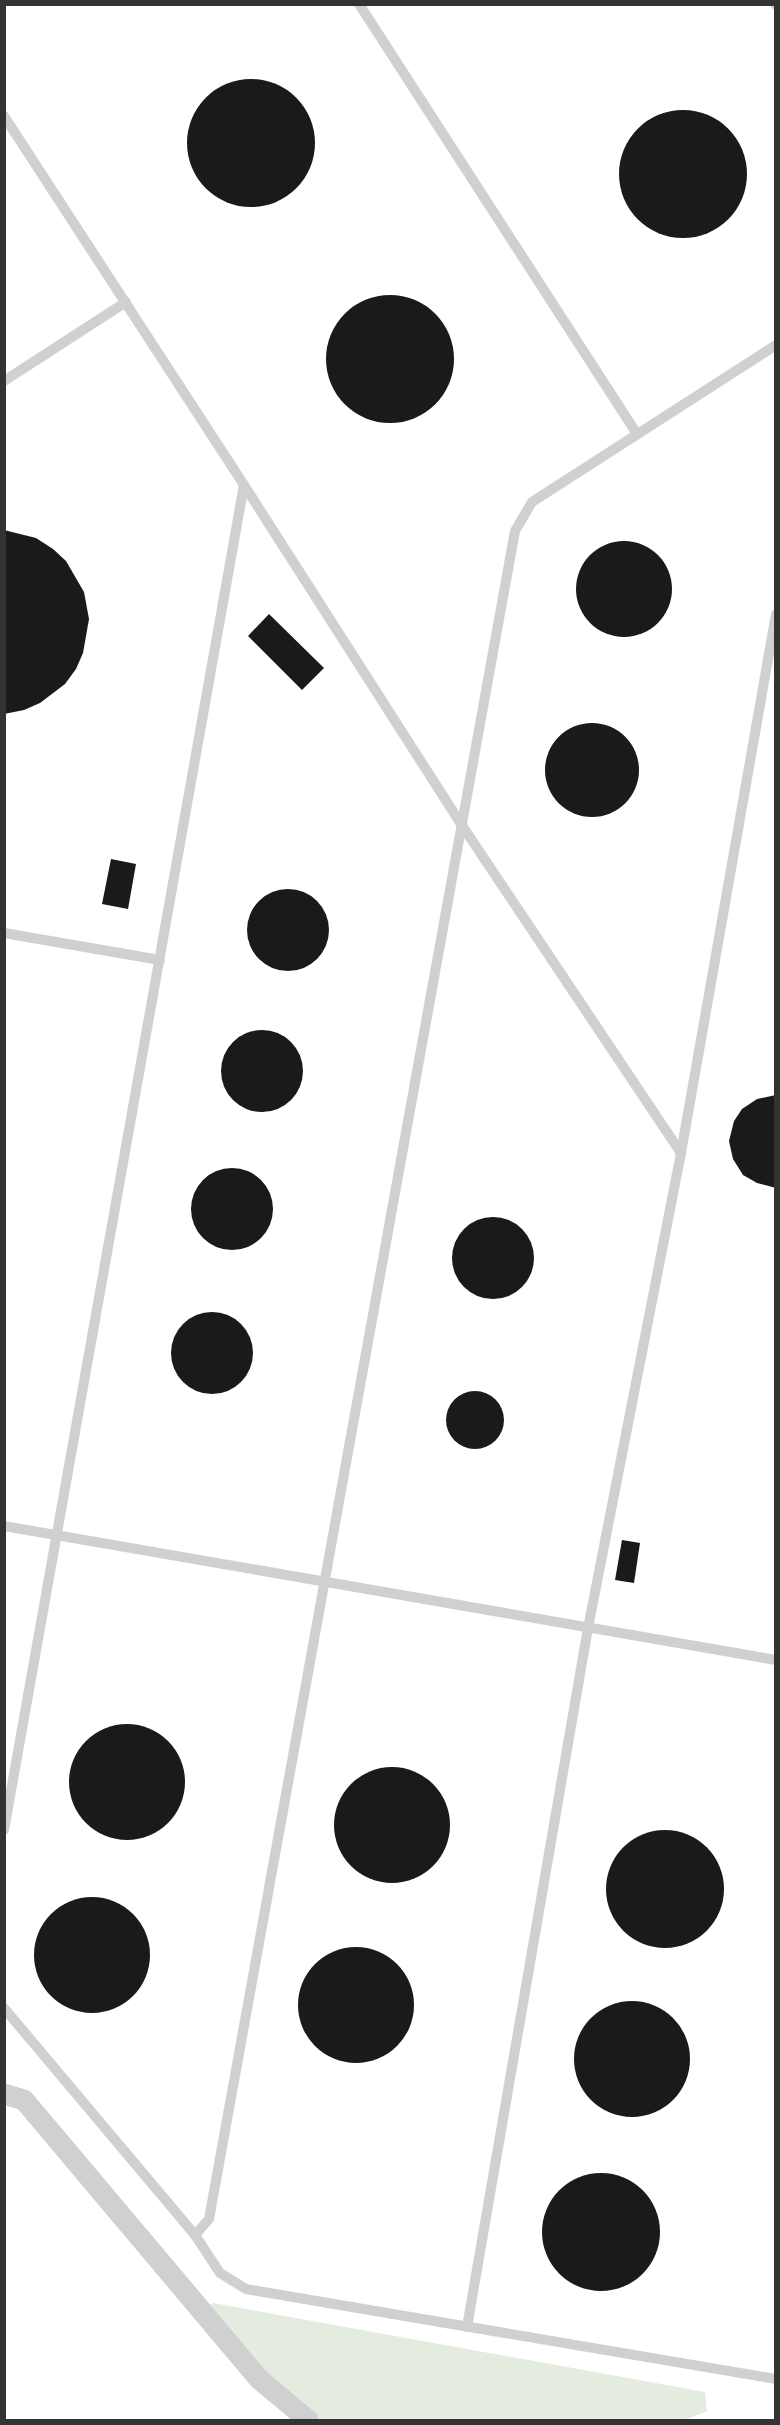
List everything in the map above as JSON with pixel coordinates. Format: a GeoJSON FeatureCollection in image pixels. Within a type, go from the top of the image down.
{"type":"FeatureCollection","features":[{"type":"Feature","properties":{"kind":"street"},"geometry":{"type":"LineString","coordinates":[[4,2094],[24,2100],[259,2379],[308,2421]]}},
{"type":"Feature","properties":{"kind":"lane"},"geometry":{"type":"LineString","coordinates":[[359,4],[637,434]]}},
{"type":"Feature","properties":{"kind":"lane"},"geometry":{"type":"LineString","coordinates":[[4,116],[461,824],[681,1153]]}},
{"type":"Feature","properties":{"kind":"lane"},"geometry":{"type":"LineString","coordinates":[[4,381],[126,302]]}},
{"type":"Feature","properties":{"kind":"lane"},"geometry":{"type":"LineString","coordinates":[[195,2235],[208,2219],[515,531],[532,502],[776,345]]}},
{"type":"Feature","properties":{"kind":"lane"},"geometry":{"type":"LineString","coordinates":[[4,1830],[244,485]]}},
{"type":"Feature","properties":{"kind":"lane"},"geometry":{"type":"LineString","coordinates":[[467,2327],[588,1628],[681,1153],[776,614]]}},
{"type":"Feature","properties":{"kind":"lane"},"geometry":{"type":"LineString","coordinates":[[4,933],[160,960]]}},
{"type":"Feature","properties":{"kind":"lane"},"geometry":{"type":"LineString","coordinates":[[4,1526],[776,1660]]}},
{"type":"Feature","properties":{"kind":"lane"},"geometry":{"type":"LineString","coordinates":[[4,2008],[195,2235],[220,2273],[246,2289],[776,2379]]}},
{"type":"Feature","properties":{"kind":"shaded area"},"geometry":{"type":"Polygon","coordinates":[[[213,2303],[705,2392],[707,2411],[685,2420],[321,2420],[255,2365],[208,2306],[213,2303]]]}},
{"type":"Feature","properties":{"kind":"building"},"geometry":{"type":"Polygon","coordinates":[[[251,79],[276,84],[296,98],[310,118],[315,143],[310,168],[296,188],[276,202],[251,207],[226,202],[206,188],[192,168],[187,143],[192,118],[206,98],[226,84],[251,79]]]}},
{"type":"Feature","properties":{"kind":"building"},"geometry":{"type":"Polygon","coordinates":[[[683,110],[707,115],[728,129],[742,150],[747,174],[742,198],[728,219],[707,233],[683,238],[659,233],[638,219],[624,198],[619,174],[624,150],[638,129],[659,115],[683,110]]]}},
{"type":"Feature","properties":{"kind":"building"},"geometry":{"type":"Polygon","coordinates":[[[390,295],[414,300],[435,314],[449,335],[454,359],[449,383],[435,404],[414,418],[390,423],[366,418],[345,404],[331,383],[326,359],[331,335],[345,314],[366,300],[390,295]]]}},
{"type":"Feature","properties":{"kind":"building"},"geometry":{"type":"Polygon","coordinates":[[[4,530],[36,538],[66,561],[84,592],[89,619],[83,653],[76,669],[65,684],[40,703],[24,710],[4,714],[4,530]]]}},
{"type":"Feature","properties":{"kind":"building"},"geometry":{"type":"Polygon","coordinates":[[[624,541],[642,545],[658,555],[668,571],[672,589],[668,607],[658,623],[642,633],[624,637],[606,633],[590,623],[580,607],[576,589],[580,571],[590,555],[606,545],[624,541]]]}},
{"type":"Feature","properties":{"kind":"building"},"geometry":{"type":"Polygon","coordinates":[[[269,614],[324,668],[302,690],[248,636],[269,614]]]}},
{"type":"Feature","properties":{"kind":"building"},"geometry":{"type":"Polygon","coordinates":[[[592,723],[610,727],[625,737],[635,752],[639,770],[635,788],[625,803],[610,813],[592,817],[574,813],[559,803],[549,788],[545,770],[549,752],[559,737],[574,727],[592,723]]]}},
{"type":"Feature","properties":{"kind":"building"},"geometry":{"type":"Polygon","coordinates":[[[111,859],[136,864],[128,909],[102,904],[111,859]]]}},
{"type":"Feature","properties":{"kind":"building"},"geometry":{"type":"Polygon","coordinates":[[[288,889],[304,892],[317,901],[326,914],[329,930],[326,946],[317,959],[304,968],[288,971],[272,968],[259,959],[250,946],[247,930],[250,914],[259,901],[272,892],[288,889]]]}},
{"type":"Feature","properties":{"kind":"building"},"geometry":{"type":"Polygon","coordinates":[[[262,1030],[278,1033],[291,1042],[300,1055],[303,1071],[300,1087],[291,1100],[278,1109],[262,1112],[246,1109],[233,1100],[224,1087],[221,1071],[224,1055],[233,1042],[246,1033],[262,1030]]]}},
{"type":"Feature","properties":{"kind":"building"},"geometry":{"type":"Polygon","coordinates":[[[776,1095],[776,1188],[757,1183],[743,1175],[733,1159],[729,1141],[734,1121],[742,1109],[757,1099],[776,1095]]]}},
{"type":"Feature","properties":{"kind":"building"},"geometry":{"type":"Polygon","coordinates":[[[232,1168],[248,1171],[261,1180],[270,1193],[273,1209],[270,1225],[261,1238],[248,1247],[232,1250],[216,1247],[203,1238],[194,1225],[191,1209],[194,1193],[203,1180],[216,1171],[232,1168]]]}},
{"type":"Feature","properties":{"kind":"building"},"geometry":{"type":"Polygon","coordinates":[[[493,1217],[509,1220],[522,1229],[531,1242],[534,1258],[531,1274],[522,1287],[509,1296],[493,1299],[477,1296],[464,1287],[455,1274],[452,1258],[455,1242],[464,1229],[477,1220],[493,1217]]]}},
{"type":"Feature","properties":{"kind":"building"},"geometry":{"type":"Polygon","coordinates":[[[212,1312],[228,1315],[241,1324],[250,1337],[253,1353],[250,1369],[241,1382],[228,1391],[212,1394],[196,1391],[183,1382],[174,1369],[171,1353],[174,1337],[183,1324],[196,1315],[212,1312]]]}},
{"type":"Feature","properties":{"kind":"building"},"geometry":{"type":"Polygon","coordinates":[[[475,1391],[486,1393],[496,1399],[502,1409],[504,1420],[502,1431],[496,1441],[486,1447],[475,1449],[464,1447],[454,1441],[448,1431],[446,1420],[448,1409],[454,1399],[464,1393],[475,1391]]]}},
{"type":"Feature","properties":{"kind":"building"},"geometry":{"type":"Polygon","coordinates":[[[622,1540],[640,1543],[634,1583],[615,1580],[622,1540]]]}},
{"type":"Feature","properties":{"kind":"building"},"geometry":{"type":"Polygon","coordinates":[[[127,1724],[149,1728],[168,1741],[181,1760],[185,1782],[181,1804],[168,1823],[149,1836],[127,1840],[105,1836],[86,1823],[73,1804],[69,1782],[73,1760],[86,1741],[105,1728],[127,1724]]]}},
{"type":"Feature","properties":{"kind":"building"},"geometry":{"type":"Polygon","coordinates":[[[392,1767],[414,1771],[433,1784],[446,1803],[450,1825],[446,1847],[433,1866],[414,1879],[392,1883],[370,1879],[351,1866],[338,1847],[334,1825],[338,1803],[351,1784],[370,1771],[392,1767]]]}},
{"type":"Feature","properties":{"kind":"building"},"geometry":{"type":"Polygon","coordinates":[[[665,1830],[676,1831],[698,1840],[714,1856],[723,1878],[723,1900],[714,1922],[698,1938],[676,1947],[665,1948],[654,1947],[632,1938],[616,1922],[607,1900],[606,1889],[607,1878],[616,1856],[632,1840],[654,1831],[665,1830]]]}},
{"type":"Feature","properties":{"kind":"building"},"geometry":{"type":"Polygon","coordinates":[[[92,1897],[114,1901],[133,1914],[146,1933],[150,1955],[146,1977],[133,1996],[114,2009],[92,2013],[70,2009],[51,1996],[38,1977],[34,1955],[38,1933],[51,1914],[70,1901],[92,1897]]]}},
{"type":"Feature","properties":{"kind":"building"},"geometry":{"type":"Polygon","coordinates":[[[356,1947],[378,1951],[397,1964],[410,1983],[414,2005],[410,2027],[397,2046],[378,2059],[356,2063],[334,2059],[315,2046],[302,2027],[298,2005],[302,1983],[315,1964],[334,1951],[356,1947]]]}},
{"type":"Feature","properties":{"kind":"building"},"geometry":{"type":"Polygon","coordinates":[[[632,2001],[654,2005],[673,2018],[686,2037],[690,2059],[686,2081],[673,2100],[654,2113],[632,2117],[610,2113],[591,2100],[578,2081],[574,2059],[578,2037],[591,2018],[610,2005],[632,2001]]]}},
{"type":"Feature","properties":{"kind":"building"},"geometry":{"type":"Polygon","coordinates":[[[601,2173],[624,2178],[643,2190],[655,2209],[660,2232],[655,2255],[643,2274],[624,2286],[601,2291],[578,2286],[559,2274],[547,2255],[542,2232],[547,2209],[559,2190],[578,2178],[601,2173]]]}}]}
